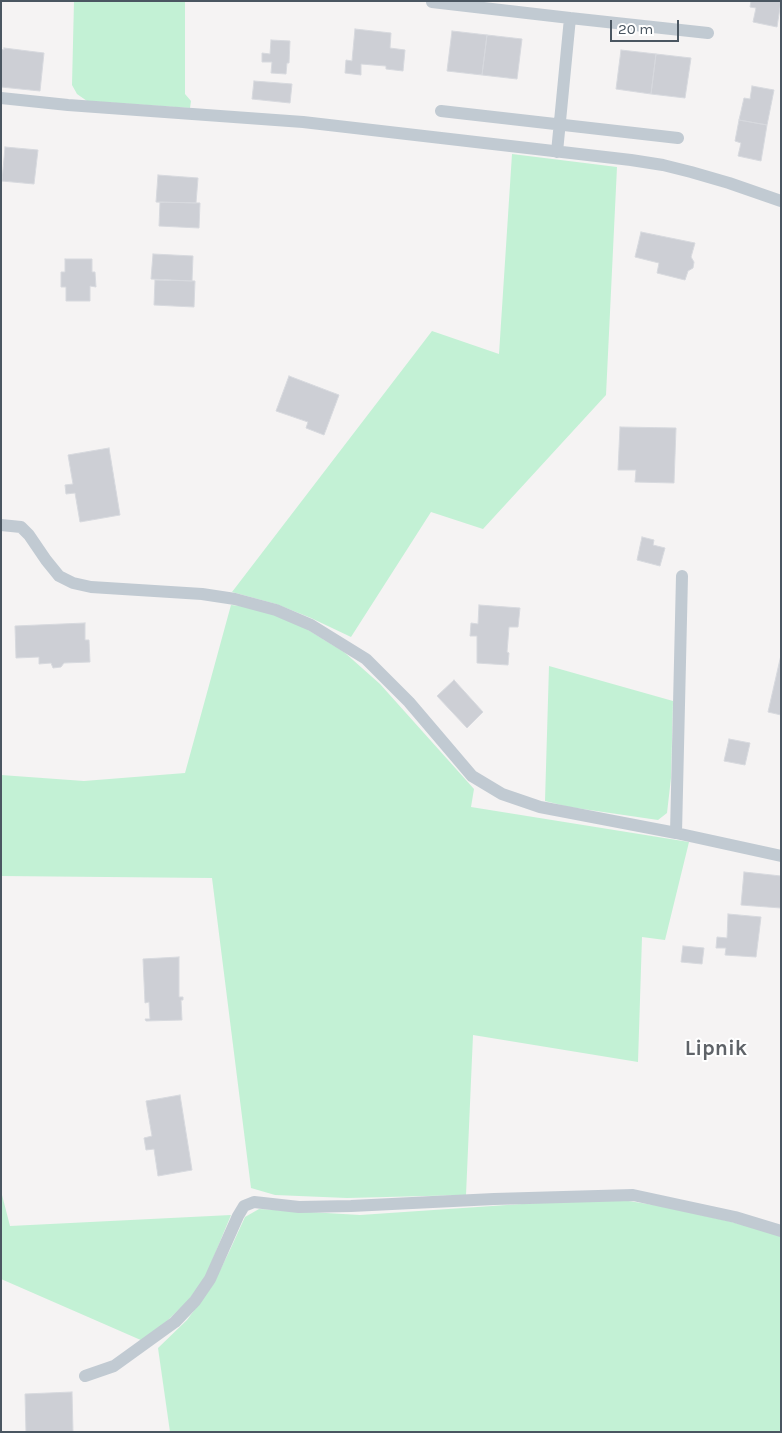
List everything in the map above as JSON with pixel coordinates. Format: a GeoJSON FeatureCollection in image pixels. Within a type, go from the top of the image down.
{"type":"FeatureCollection","features":[{"type":"Feature","properties":{"kind":"lane"},"geometry":{"type":"LineString","coordinates":[[432,2],[708,34]]}},
{"type":"Feature","properties":{"kind":"lane"},"geometry":{"type":"LineString","coordinates":[[557,152],[558,125],[570,18]]}},
{"type":"Feature","properties":{"kind":"lane"},"geometry":{"type":"LineString","coordinates":[[1,98],[68,105],[302,122],[663,165],[729,182],[781,201]]}},
{"type":"Feature","properties":{"kind":"lane"},"geometry":{"type":"LineString","coordinates":[[441,111],[678,138]]}},
{"type":"Feature","properties":{"kind":"lane"},"geometry":{"type":"LineString","coordinates":[[1,525],[21,527],[59,576],[73,584],[91,587],[202,594],[235,599],[276,610],[311,625],[366,660],[408,702],[472,776],[502,794],[540,807],[676,833],[781,856]]}},
{"type":"Feature","properties":{"kind":"lane"},"geometry":{"type":"LineString","coordinates":[[676,833],[682,576]]}},
{"type":"Feature","properties":{"kind":"lane"},"geometry":{"type":"LineString","coordinates":[[85,1376],[114,1366],[175,1322],[195,1301],[210,1279],[244,1206],[254,1202],[299,1207],[633,1195],[781,1230]]}},
{"type":"Feature","properties":{"kind":"green space"},"geometry":{"type":"Polygon","coordinates":[[[74,1],[185,1],[185,94],[191,101],[190,108],[87,101],[77,94],[72,85],[74,1]]]}},
{"type":"Feature","properties":{"kind":"green space"},"geometry":{"type":"Polygon","coordinates":[[[512,154],[617,167],[606,395],[483,529],[431,512],[351,637],[276,604],[232,592],[432,331],[499,354],[512,154]]]}},
{"type":"Feature","properties":{"kind":"green space"},"geometry":{"type":"Polygon","coordinates":[[[231,605],[259,608],[300,625],[344,652],[380,684],[474,789],[471,807],[689,842],[665,940],[642,937],[638,1062],[473,1035],[466,1195],[347,1198],[275,1195],[251,1188],[212,878],[1,876],[1,775],[84,781],[185,773],[231,605]]]}},
{"type":"Feature","properties":{"kind":"green space"},"geometry":{"type":"Polygon","coordinates":[[[549,666],[673,701],[671,778],[667,813],[658,820],[569,807],[545,801],[549,666]]]}},
{"type":"Feature","properties":{"kind":"green space"},"geometry":{"type":"Polygon","coordinates":[[[1,1191],[10,1226],[231,1215],[205,1278],[188,1301],[143,1341],[1,1279],[1,1191]]]}},
{"type":"Feature","properties":{"kind":"green space"},"geometry":{"type":"Polygon","coordinates":[[[610,1198],[660,1206],[781,1235],[781,1432],[170,1432],[158,1348],[187,1320],[212,1286],[245,1217],[259,1209],[360,1215],[610,1198]]]}},
{"type":"Feature","properties":{"kind":"building"},"geometry":{"type":"Polygon","coordinates":[[[751,1],[781,1],[777,27],[753,22],[756,8],[750,7],[751,1]]]}},
{"type":"Feature","properties":{"kind":"building"},"geometry":{"type":"Polygon","coordinates":[[[355,29],[391,33],[390,48],[405,50],[403,71],[386,69],[386,66],[361,64],[361,75],[345,73],[346,60],[352,61],[355,29]]]}},
{"type":"Feature","properties":{"kind":"building"},"geometry":{"type":"Polygon","coordinates":[[[452,31],[487,35],[482,75],[447,71],[452,31]]]}},
{"type":"Feature","properties":{"kind":"building"},"geometry":{"type":"Polygon","coordinates":[[[487,35],[522,39],[517,79],[482,75],[487,35]]]}},
{"type":"Feature","properties":{"kind":"building"},"geometry":{"type":"Polygon","coordinates":[[[271,40],[290,41],[289,63],[287,63],[286,74],[271,73],[272,62],[262,62],[262,53],[270,54],[271,40]]]}},
{"type":"Feature","properties":{"kind":"building"},"geometry":{"type":"Polygon","coordinates":[[[4,48],[44,53],[40,91],[1,87],[1,49],[4,50],[4,48]]]}},
{"type":"Feature","properties":{"kind":"building"},"geometry":{"type":"Polygon","coordinates":[[[621,50],[656,54],[651,94],[616,89],[621,50]]]}},
{"type":"Feature","properties":{"kind":"building"},"geometry":{"type":"Polygon","coordinates":[[[656,54],[691,58],[685,98],[651,94],[656,54]]]}},
{"type":"Feature","properties":{"kind":"building"},"geometry":{"type":"Polygon","coordinates":[[[254,81],[292,84],[290,103],[252,99],[254,81]]]}},
{"type":"Feature","properties":{"kind":"building"},"geometry":{"type":"Polygon","coordinates":[[[752,86],[774,90],[767,125],[739,120],[744,98],[750,99],[752,86]]]}},
{"type":"Feature","properties":{"kind":"building"},"geometry":{"type":"Polygon","coordinates":[[[739,120],[767,125],[761,161],[738,156],[741,143],[735,141],[739,120]]]}},
{"type":"Feature","properties":{"kind":"building"},"geometry":{"type":"Polygon","coordinates":[[[5,147],[38,150],[34,184],[2,181],[5,147]]]}},
{"type":"Feature","properties":{"kind":"building"},"geometry":{"type":"Polygon","coordinates":[[[158,175],[198,178],[196,203],[156,202],[158,175]]]}},
{"type":"Feature","properties":{"kind":"building"},"geometry":{"type":"Polygon","coordinates":[[[160,202],[200,203],[199,228],[159,226],[160,202]]]}},
{"type":"Feature","properties":{"kind":"building"},"geometry":{"type":"Polygon","coordinates":[[[641,232],[695,243],[691,257],[694,262],[693,268],[688,271],[685,280],[657,273],[659,263],[635,257],[641,232]]]}},
{"type":"Feature","properties":{"kind":"building"},"geometry":{"type":"Polygon","coordinates":[[[153,254],[193,256],[192,281],[151,279],[153,254]]]}},
{"type":"Feature","properties":{"kind":"building"},"geometry":{"type":"Polygon","coordinates":[[[65,259],[92,259],[92,272],[95,272],[96,287],[90,286],[90,301],[66,301],[66,287],[61,287],[61,272],[65,272],[65,259]]]}},
{"type":"Feature","properties":{"kind":"building"},"geometry":{"type":"Polygon","coordinates":[[[155,280],[195,281],[194,307],[154,305],[155,280]]]}},
{"type":"Feature","properties":{"kind":"building"},"geometry":{"type":"Polygon","coordinates":[[[289,376],[339,395],[324,435],[306,428],[308,422],[276,411],[289,376]]]}},
{"type":"Feature","properties":{"kind":"building"},"geometry":{"type":"Polygon","coordinates":[[[620,427],[676,428],[674,483],[635,482],[636,470],[618,470],[620,427]]]}},
{"type":"Feature","properties":{"kind":"building"},"geometry":{"type":"Polygon","coordinates":[[[109,448],[120,515],[80,522],[75,493],[66,494],[65,485],[73,484],[68,455],[109,448]]]}},
{"type":"Feature","properties":{"kind":"building"},"geometry":{"type":"Polygon","coordinates":[[[642,537],[654,540],[653,545],[665,548],[660,566],[637,560],[642,537]]]}},
{"type":"Feature","properties":{"kind":"building"},"geometry":{"type":"Polygon","coordinates":[[[479,605],[520,608],[518,627],[509,627],[508,665],[477,663],[477,636],[470,636],[471,623],[478,624],[479,605]]]}},
{"type":"Feature","properties":{"kind":"building"},"geometry":{"type":"Polygon","coordinates":[[[85,623],[85,640],[89,640],[90,662],[64,663],[61,667],[53,668],[51,663],[39,664],[39,657],[16,658],[15,626],[85,623]]]}},
{"type":"Feature","properties":{"kind":"building"},"geometry":{"type":"Polygon","coordinates":[[[781,655],[781,715],[768,712],[781,655]]]}},
{"type":"Feature","properties":{"kind":"building"},"geometry":{"type":"Polygon","coordinates":[[[454,680],[483,712],[467,728],[437,696],[454,680]]]}},
{"type":"Feature","properties":{"kind":"building"},"geometry":{"type":"Polygon","coordinates":[[[729,739],[750,743],[745,765],[724,761],[729,739]]]}},
{"type":"Feature","properties":{"kind":"building"},"geometry":{"type":"Polygon","coordinates":[[[744,872],[781,876],[781,908],[741,905],[744,872]]]}},
{"type":"Feature","properties":{"kind":"building"},"geometry":{"type":"Polygon","coordinates":[[[728,914],[761,917],[756,957],[725,955],[726,948],[716,948],[717,937],[727,938],[728,914]]]}},
{"type":"Feature","properties":{"kind":"building"},"geometry":{"type":"Polygon","coordinates":[[[683,946],[704,948],[702,964],[681,962],[683,946]]]}},
{"type":"Feature","properties":{"kind":"building"},"geometry":{"type":"Polygon","coordinates":[[[179,957],[179,997],[183,997],[183,1000],[181,1000],[182,1020],[146,1021],[145,1019],[150,1019],[149,1002],[145,1003],[143,959],[179,957]]]}},
{"type":"Feature","properties":{"kind":"building"},"geometry":{"type":"Polygon","coordinates":[[[180,1095],[192,1170],[158,1176],[154,1149],[146,1150],[144,1138],[152,1136],[146,1101],[180,1095]]]}},
{"type":"Feature","properties":{"kind":"building"},"geometry":{"type":"Polygon","coordinates":[[[72,1392],[73,1432],[26,1432],[25,1394],[72,1392]]]}},
{"type":"Feature","properties":{"kind":"district","name":"Lipnik"},"geometry":{"type":"Point","coordinates":[716,1049]}}]}
